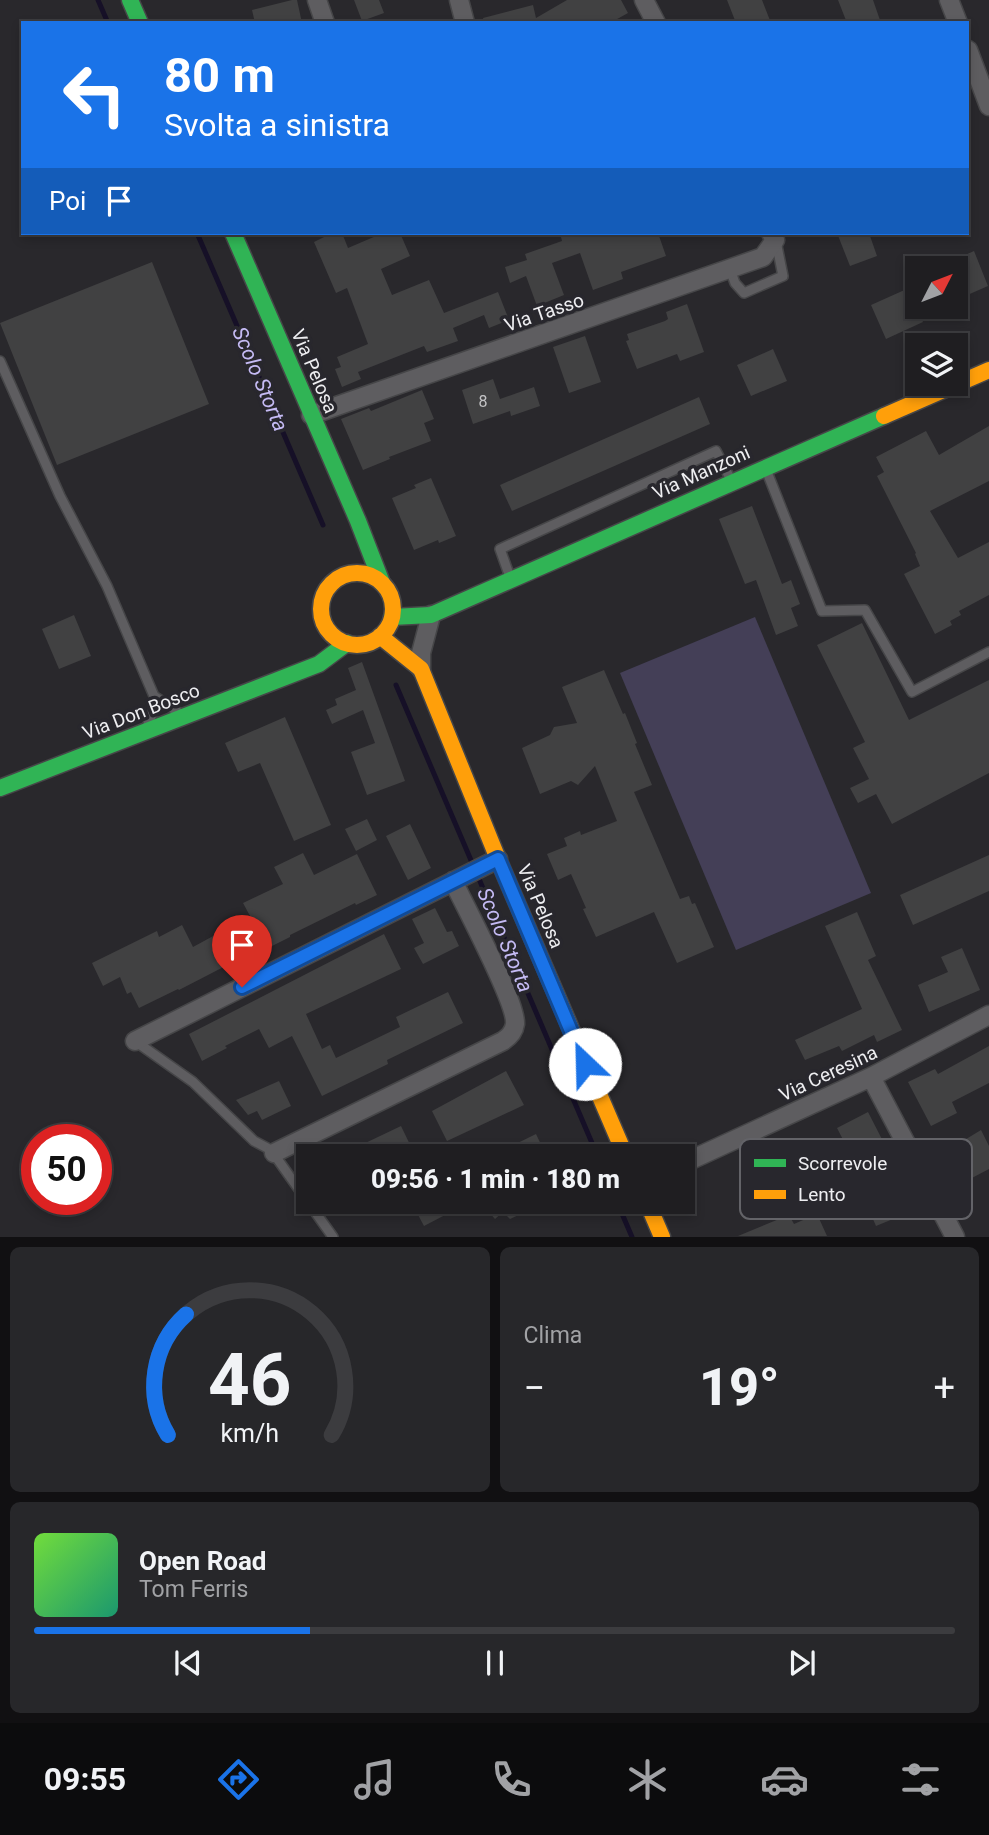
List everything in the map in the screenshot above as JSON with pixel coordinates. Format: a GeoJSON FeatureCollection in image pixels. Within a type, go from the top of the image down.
{"type":"FeatureCollection","features":[{"type":"Feature","properties":{"kind":"main road"},"geometry":{"type":"LineString","coordinates":[[130,0],[139,21]]}},
{"type":"Feature","properties":{"kind":"main road","name":"Via Pelosa"},"geometry":{"type":"LineString","coordinates":[[234,235],[382,583]]}},
{"type":"Feature","properties":{"kind":"main road","name":"Via Manzoni"},"geometry":{"type":"LineString","coordinates":[[431,615],[989,370]]}},
{"type":"Feature","properties":{"kind":"main road"},"geometry":{"type":"LineString","coordinates":[[342,576],[359,526]]}},
{"type":"Feature","properties":{"kind":"main road"},"geometry":{"type":"LineString","coordinates":[[363,574],[382,583],[389,593],[392,605],[391,617],[380,636],[359,645],[347,643],[328,630],[323,620],[322,599],[333,582],[342,576],[363,574]]}},
{"type":"Feature","properties":{"kind":"main road"},"geometry":{"type":"LineString","coordinates":[[391,617],[431,615]]}},
{"type":"Feature","properties":{"kind":"main road"},"geometry":{"type":"LineString","coordinates":[[296,673],[312,647],[323,620]]}},
{"type":"Feature","properties":{"kind":"main road"},"geometry":{"type":"LineString","coordinates":[[380,636],[421,669]]}},
{"type":"Feature","properties":{"kind":"main road","name":"Via Don Bosco"},"geometry":{"type":"LineString","coordinates":[[0,788],[319,664],[347,643]]}},
{"type":"Feature","properties":{"kind":"main road","name":"Via Pelosa"},"geometry":{"type":"LineString","coordinates":[[421,669],[475,870],[619,1144]]}},
{"type":"Feature","properties":{"kind":"main road"},"geometry":{"type":"LineString","coordinates":[[652,1214],[662,1237]]}},
{"type":"Feature","properties":{"kind":"street"},"geometry":{"type":"LineString","coordinates":[[317,0],[323,21]]}},
{"type":"Feature","properties":{"kind":"street"},"geometry":{"type":"LineString","coordinates":[[459,0],[464,21]]}},
{"type":"Feature","properties":{"kind":"street"},"geometry":{"type":"LineString","coordinates":[[644,0],[655,21]]}},
{"type":"Feature","properties":{"kind":"street"},"geometry":{"type":"LineString","coordinates":[[949,0],[957,21]]}},
{"type":"Feature","properties":{"kind":"street"},"geometry":{"type":"LineString","coordinates":[[969,56],[989,106]]}},
{"type":"Feature","properties":{"kind":"street","name":"Via Tasso"},"geometry":{"type":"LineString","coordinates":[[311,415],[763,257],[773,236]]}},
{"type":"Feature","properties":{"kind":"street"},"geometry":{"type":"LineString","coordinates":[[421,669],[421,653],[431,615]]}},
{"type":"Feature","properties":{"kind":"street"},"geometry":{"type":"LineString","coordinates":[[135,1041],[475,870],[511,1002],[515,1026],[510,1035],[503,1041],[274,1153]]}},
{"type":"Feature","properties":{"kind":"street","name":"Via Ceresina"},"geometry":{"type":"LineString","coordinates":[[695,1158],[871,1077],[989,1015]]}},
{"type":"Feature","properties":{"kind":"street"},"geometry":{"type":"LineString","coordinates":[[871,1077],[904,1139]]}},
{"type":"Feature","properties":{"kind":"street"},"geometry":{"type":"LineString","coordinates":[[946,1219],[955,1237]]}},
{"type":"Feature","properties":{"kind":"lane"},"geometry":{"type":"LineString","coordinates":[[730,269],[744,293],[783,276],[773,236]]}},
{"type":"Feature","properties":{"kind":"lane"},"geometry":{"type":"LineString","coordinates":[[0,361],[60,496],[107,586],[154,696],[154,710],[142,733]]}},
{"type":"Feature","properties":{"kind":"lane"},"geometry":{"type":"LineString","coordinates":[[510,579],[500,549],[716,450],[732,482]]}},
{"type":"Feature","properties":{"kind":"lane"},"geometry":{"type":"LineString","coordinates":[[765,467],[822,611],[865,610],[912,692],[989,652]]}},
{"type":"Feature","properties":{"kind":"lane"},"geometry":{"type":"LineString","coordinates":[[154,696],[174,711],[187,716]]}},
{"type":"Feature","properties":{"kind":"lane"},"geometry":{"type":"LineString","coordinates":[[135,1041],[193,1082],[254,1141],[274,1153],[296,1185]]}},
{"type":"Feature","properties":{"kind":"lane"},"geometry":{"type":"LineString","coordinates":[[317,1214],[333,1237]]}},
{"type":"Feature","properties":{"kind":"shaded area"},"geometry":{"type":"Polygon","coordinates":[[[755,617],[871,893],[736,950],[620,673],[755,617]]]}},
{"type":"Feature","properties":{"kind":"building"},"geometry":{"type":"Polygon","coordinates":[[[297,0],[302,21],[255,21],[252,10],[297,0]]]}},
{"type":"Feature","properties":{"kind":"building"},"geometry":{"type":"Polygon","coordinates":[[[354,0],[379,0],[384,13],[362,21],[354,0]]]}},
{"type":"Feature","properties":{"kind":"building"},"geometry":{"type":"Polygon","coordinates":[[[567,0],[621,0],[628,13],[614,21],[484,21],[483,18],[533,5],[536,18],[567,0]]]}},
{"type":"Feature","properties":{"kind":"building"},"geometry":{"type":"Polygon","coordinates":[[[727,0],[762,0],[770,21],[735,21],[727,0]]]}},
{"type":"Feature","properties":{"kind":"building"},"geometry":{"type":"Polygon","coordinates":[[[838,0],[873,0],[880,21],[846,21],[838,0]]]}},
{"type":"Feature","properties":{"kind":"building"},"geometry":{"type":"Polygon","coordinates":[[[328,235],[343,235],[348,248],[378,235],[401,235],[410,256],[381,269],[392,295],[429,280],[444,313],[498,292],[509,320],[489,328],[484,315],[453,328],[458,341],[427,352],[424,346],[358,372],[361,379],[342,387],[335,369],[341,367],[337,357],[368,344],[347,288],[336,293],[314,242],[328,235]]]}},
{"type":"Feature","properties":{"kind":"building"},"geometry":{"type":"Polygon","coordinates":[[[659,235],[666,256],[621,272],[623,279],[593,290],[580,253],[552,263],[564,295],[537,306],[526,276],[510,283],[505,267],[527,260],[525,254],[562,241],[561,237],[659,235]]]}},
{"type":"Feature","properties":{"kind":"building"},"geometry":{"type":"Polygon","coordinates":[[[838,235],[870,235],[877,256],[850,266],[838,235]]]}},
{"type":"Feature","properties":{"kind":"building"},"geometry":{"type":"Polygon","coordinates":[[[974,251],[988,286],[968,295],[968,256],[963,256],[974,251]]]}},
{"type":"Feature","properties":{"kind":"building"},"geometry":{"type":"Polygon","coordinates":[[[152,262],[209,404],[57,465],[0,323],[152,262]]]}},
{"type":"Feature","properties":{"kind":"building"},"geometry":{"type":"Polygon","coordinates":[[[905,290],[905,319],[922,319],[923,322],[886,339],[871,305],[905,290]]]}},
{"type":"Feature","properties":{"kind":"building"},"geometry":{"type":"Polygon","coordinates":[[[687,304],[704,352],[680,361],[677,354],[637,369],[626,341],[629,340],[627,334],[665,321],[668,319],[666,312],[687,304]]]}},
{"type":"Feature","properties":{"kind":"building"},"geometry":{"type":"Polygon","coordinates":[[[585,336],[601,382],[569,393],[553,347],[585,336]]]}},
{"type":"Feature","properties":{"kind":"building"},"geometry":{"type":"Polygon","coordinates":[[[773,349],[787,381],[751,396],[737,365],[773,349]]]}},
{"type":"Feature","properties":{"kind":"building"},"geometry":{"type":"Polygon","coordinates":[[[493,379],[500,399],[534,387],[540,406],[511,416],[510,411],[473,424],[462,390],[493,379]]]}},
{"type":"Feature","properties":{"kind":"building"},"geometry":{"type":"Polygon","coordinates":[[[422,390],[434,419],[424,423],[431,441],[363,470],[341,419],[369,408],[371,411],[422,390]]]}},
{"type":"Feature","properties":{"kind":"building"},"geometry":{"type":"Polygon","coordinates":[[[699,397],[710,424],[512,511],[500,485],[699,397]]]}},
{"type":"Feature","properties":{"kind":"building"},"geometry":{"type":"Polygon","coordinates":[[[989,426],[989,481],[930,511],[958,558],[989,542],[989,595],[959,611],[961,615],[950,621],[952,625],[935,634],[904,574],[920,566],[877,476],[884,472],[876,457],[926,431],[939,455],[989,426]]]}},
{"type":"Feature","properties":{"kind":"building"},"geometry":{"type":"Polygon","coordinates":[[[431,478],[456,536],[414,550],[392,498],[431,478]]]}},
{"type":"Feature","properties":{"kind":"building"},"geometry":{"type":"Polygon","coordinates":[[[752,506],[782,584],[791,580],[800,604],[791,608],[798,626],[776,635],[756,580],[745,584],[719,519],[752,506]]]}},
{"type":"Feature","properties":{"kind":"building"},"geometry":{"type":"Polygon","coordinates":[[[74,615],[91,656],[59,669],[42,629],[74,615]]]}},
{"type":"Feature","properties":{"kind":"building"},"geometry":{"type":"Polygon","coordinates":[[[862,623],[909,720],[989,680],[989,773],[892,824],[876,794],[858,803],[850,788],[869,779],[853,748],[865,742],[817,645],[862,623]]]}},
{"type":"Feature","properties":{"kind":"building"},"geometry":{"type":"Polygon","coordinates":[[[362,662],[405,781],[367,795],[351,752],[375,743],[363,710],[332,724],[326,710],[337,705],[335,699],[356,690],[348,668],[362,662]]]}},
{"type":"Feature","properties":{"kind":"building"},"geometry":{"type":"Polygon","coordinates":[[[604,670],[623,714],[625,713],[652,785],[634,792],[680,899],[689,896],[692,904],[695,903],[714,947],[677,963],[654,912],[596,937],[571,874],[558,880],[547,854],[567,846],[564,838],[580,831],[581,835],[617,821],[595,766],[578,785],[571,781],[540,794],[522,748],[550,735],[554,727],[577,723],[562,687],[604,670]]]}},
{"type":"Feature","properties":{"kind":"building"},"geometry":{"type":"Polygon","coordinates":[[[285,717],[331,825],[294,841],[260,763],[238,772],[225,743],[285,717]]]}},
{"type":"Feature","properties":{"kind":"building"},"geometry":{"type":"Polygon","coordinates":[[[367,819],[377,840],[356,851],[345,829],[367,819]]]}},
{"type":"Feature","properties":{"kind":"building"},"geometry":{"type":"Polygon","coordinates":[[[410,824],[431,868],[408,880],[386,836],[410,824]]]}},
{"type":"Feature","properties":{"kind":"building"},"geometry":{"type":"Polygon","coordinates":[[[303,853],[314,875],[357,854],[377,895],[356,905],[355,903],[266,949],[264,946],[139,1008],[131,992],[127,994],[120,977],[103,986],[92,963],[157,931],[159,937],[182,925],[193,947],[250,916],[243,903],[283,884],[274,867],[303,853]]]}},
{"type":"Feature","properties":{"kind":"building"},"geometry":{"type":"Polygon","coordinates":[[[989,855],[989,891],[913,925],[900,895],[989,855]]]}},
{"type":"Feature","properties":{"kind":"building"},"geometry":{"type":"Polygon","coordinates":[[[435,908],[447,932],[452,931],[459,946],[423,964],[414,948],[424,943],[412,919],[435,908]]]}},
{"type":"Feature","properties":{"kind":"building"},"geometry":{"type":"Polygon","coordinates":[[[857,912],[876,956],[868,960],[902,1030],[877,1042],[874,1035],[842,1051],[839,1046],[805,1060],[795,1040],[862,1009],[825,926],[857,912]]]}},
{"type":"Feature","properties":{"kind":"building"},"geometry":{"type":"Polygon","coordinates":[[[384,934],[401,969],[306,1014],[322,1049],[330,1045],[336,1058],[400,1027],[396,1017],[448,992],[463,1023],[322,1096],[292,1036],[269,1048],[259,1029],[202,1061],[189,1034],[384,934]]]}},
{"type":"Feature","properties":{"kind":"building"},"geometry":{"type":"Polygon","coordinates":[[[962,948],[980,990],[929,1012],[918,985],[948,972],[941,957],[962,948]]]}},
{"type":"Feature","properties":{"kind":"building"},"geometry":{"type":"Polygon","coordinates":[[[989,1046],[989,1083],[952,1102],[957,1113],[931,1126],[908,1082],[935,1069],[938,1074],[989,1046]]]}},
{"type":"Feature","properties":{"kind":"building"},"geometry":{"type":"Polygon","coordinates":[[[506,1071],[524,1105],[447,1141],[432,1111],[506,1071]]]}},
{"type":"Feature","properties":{"kind":"building"},"geometry":{"type":"Polygon","coordinates":[[[279,1081],[291,1106],[262,1120],[257,1111],[248,1115],[236,1100],[279,1081]]]}},
{"type":"Feature","properties":{"kind":"building"},"geometry":{"type":"Polygon","coordinates":[[[868,1112],[882,1139],[843,1139],[837,1128],[868,1112]]]}},
{"type":"Feature","properties":{"kind":"building"},"geometry":{"type":"Polygon","coordinates":[[[401,1126],[410,1144],[363,1144],[401,1126]]]}},
{"type":"Feature","properties":{"kind":"building"},"geometry":{"type":"Polygon","coordinates":[[[981,1130],[989,1146],[989,1169],[972,1178],[972,1139],[966,1139],[981,1130]]]}},
{"type":"Feature","properties":{"kind":"building"},"geometry":{"type":"Polygon","coordinates":[[[536,1134],[541,1144],[516,1144],[536,1134]]]}},
{"type":"Feature","properties":{"kind":"building"},"geometry":{"type":"Polygon","coordinates":[[[418,1214],[447,1214],[424,1226],[418,1214]]]}},
{"type":"Feature","properties":{"kind":"building"},"geometry":{"type":"Polygon","coordinates":[[[505,1214],[521,1214],[510,1219],[505,1214]]]}},
{"type":"Feature","properties":{"kind":"building"},"geometry":{"type":"Polygon","coordinates":[[[779,1219],[791,1219],[794,1224],[806,1219],[819,1219],[827,1236],[738,1236],[779,1219]]]}},
{"type":"Feature","properties":{"kind":"building"},"geometry":{"type":"Polygon","coordinates":[[[873,1219],[893,1219],[876,1226],[873,1219]]]}},
{"type":"Feature","properties":{"kind":"waterway","name":"Scolo Storta"},"geometry":{"type":"LineString","coordinates":[[98,0],[107,21]]}},
{"type":"Feature","properties":{"kind":"waterway","name":"Scolo Storta"},"geometry":{"type":"LineString","coordinates":[[198,235],[323,525]]}},
{"type":"Feature","properties":{"kind":"waterway","name":"Scolo Storta"},"geometry":{"type":"LineString","coordinates":[[396,685],[592,1144]]}},
{"type":"Feature","properties":{"kind":"waterway","name":"Scolo Storta"},"geometry":{"type":"LineString","coordinates":[[622,1214],[632,1237]]}},
{"type":"Feature","properties":{"kind":"traffic: fast"},"geometry":{"type":"LineString","coordinates":[[130,0],[139,21]]}},
{"type":"Feature","properties":{"kind":"traffic: fast"},"geometry":{"type":"LineString","coordinates":[[234,235],[358,521],[382,583]]}},
{"type":"Feature","properties":{"kind":"traffic: fast"},"geometry":{"type":"LineString","coordinates":[[392,617],[431,615],[884,416]]}},
{"type":"Feature","properties":{"kind":"traffic: fast"},"geometry":{"type":"LineString","coordinates":[[0,788],[319,664],[347,643]]}},
{"type":"Feature","properties":{"kind":"traffic: slow"},"geometry":{"type":"LineString","coordinates":[[884,416],[989,370]]}},
{"type":"Feature","properties":{"kind":"traffic: slow"},"geometry":{"type":"LineString","coordinates":[[357,573],[377,579],[387,589],[393,609],[387,629],[377,639],[357,645],[337,639],[327,629],[321,609],[327,589],[337,579],[357,573]]}},
{"type":"Feature","properties":{"kind":"traffic: slow"},"geometry":{"type":"LineString","coordinates":[[380,636],[421,669],[498,859],[620,1144]]}},
{"type":"Feature","properties":{"kind":"traffic: slow"},"geometry":{"type":"LineString","coordinates":[[652,1214],[662,1237]]}},
{"type":"Feature","properties":{"kind":"route"},"geometry":{"type":"LineString","coordinates":[[242,987],[498,859],[585,1064]]}}]}
